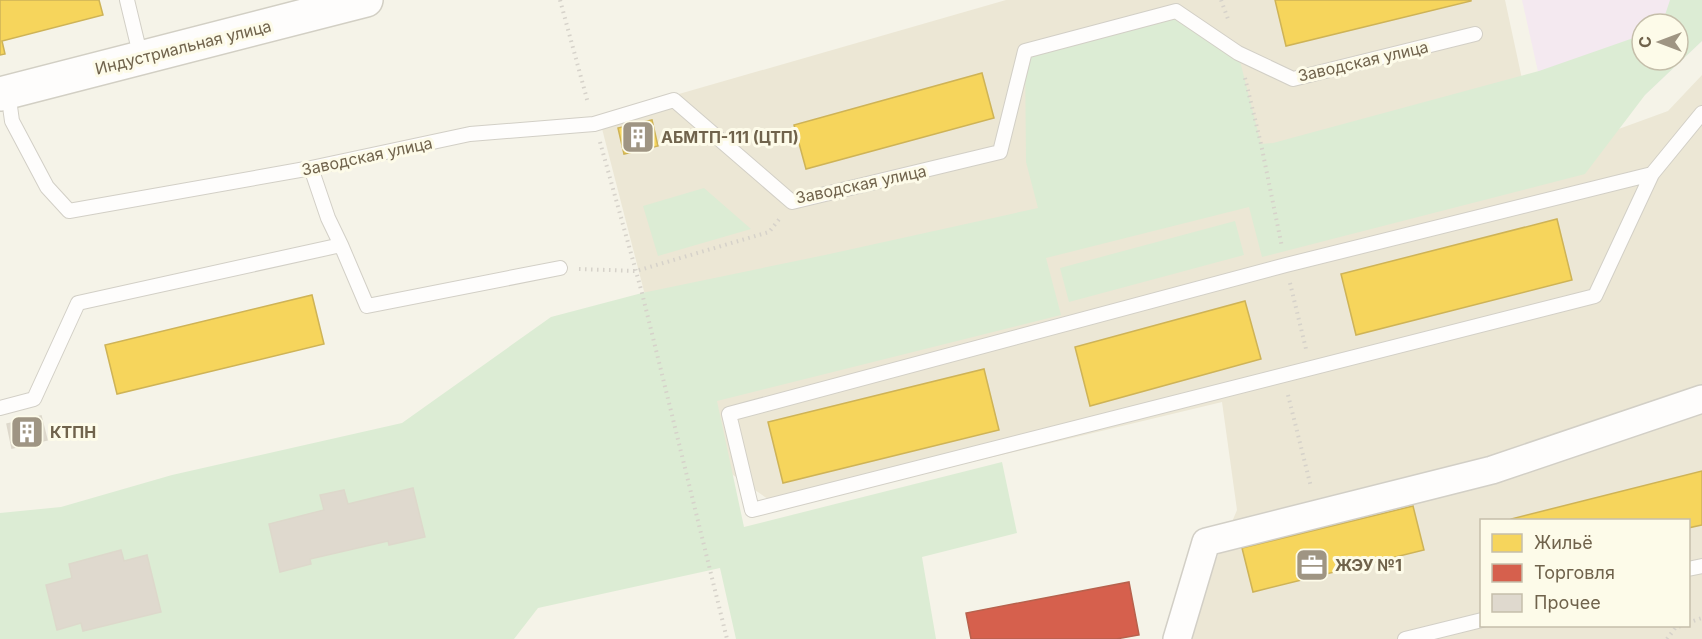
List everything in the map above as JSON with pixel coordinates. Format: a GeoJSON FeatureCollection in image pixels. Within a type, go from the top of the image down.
{"type":"FeatureCollection","features":[{"type":"Feature","properties":{"kind":"street","name":"Индустриальная улица"},"geometry":{"type":"LineString","coordinates":[[4,93],[366,0]]}},
{"type":"Feature","properties":{"kind":"street"},"geometry":{"type":"LineString","coordinates":[[1177,639],[1206,542],[1492,470],[1702,399]]}},
{"type":"Feature","properties":{"kind":"lane"},"geometry":{"type":"LineString","coordinates":[[127,0],[141,58]]}},
{"type":"Feature","properties":{"kind":"lane","name":"Заводская улица"},"geometry":{"type":"LineString","coordinates":[[4,93],[12,121],[46,187],[69,211],[311,168],[470,134],[594,124],[674,100],[792,202],[1000,152],[1025,51],[1176,11],[1238,53],[1293,79],[1475,34]]}},
{"type":"Feature","properties":{"kind":"lane"},"geometry":{"type":"LineString","coordinates":[[1652,174],[1286,265],[729,414],[752,510],[1595,296],[1652,174],[1702,113]]}},
{"type":"Feature","properties":{"kind":"lane"},"geometry":{"type":"LineString","coordinates":[[311,168],[328,218],[367,306],[560,268]]}},
{"type":"Feature","properties":{"kind":"lane"},"geometry":{"type":"LineString","coordinates":[[0,408],[34,399],[78,303],[340,245]]}},
{"type":"Feature","properties":{"kind":"lane"},"geometry":{"type":"LineString","coordinates":[[1405,639],[1480,620]]}},
{"type":"Feature","properties":{"kind":"path"},"geometry":{"type":"LineString","coordinates":[[560,0],[586,96]]}},
{"type":"Feature","properties":{"kind":"path"},"geometry":{"type":"LineString","coordinates":[[1261,144],[1286,265],[1311,368]]}},
{"type":"Feature","properties":{"kind":"path"},"geometry":{"type":"LineString","coordinates":[[614,196],[636,271],[727,639]]}},
{"type":"Feature","properties":{"kind":"path"},"geometry":{"type":"LineString","coordinates":[[560,268],[636,271],[769,232]]}},
{"type":"Feature","properties":{"kind":"path"},"geometry":{"type":"LineString","coordinates":[[1283,375],[1318,514]]}},
{"type":"Feature","properties":{"kind":"path"},"geometry":{"type":"LineString","coordinates":[[1667,639],[1677,627]]}},
{"type":"Feature","properties":{"kind":"shaded area"},"geometry":{"type":"Polygon","coordinates":[[[1006,0],[1505,0],[1539,158],[1668,111],[1702,75],[1702,639],[1183,639],[1237,510],[1222,402],[781,508],[704,455],[677,419],[599,117],[1006,0]]]}},
{"type":"Feature","properties":{"kind":"shaded area"},"geometry":{"type":"Polygon","coordinates":[[[1522,0],[1702,0],[1702,41],[1690,52],[1690,12],[1630,12],[1630,72],[1669,72],[1645,95],[1549,121],[1522,0]]]}},
{"type":"Feature","properties":{"kind":"green space"},"geometry":{"type":"Polygon","coordinates":[[[1670,0],[1702,0],[1702,41],[1690,52],[1690,12],[1666,12],[1670,0]]]}},
{"type":"Feature","properties":{"kind":"green space"},"geometry":{"type":"Polygon","coordinates":[[[1176,11],[1238,53],[1261,144],[1273,143],[1539,71],[1630,39],[1630,72],[1669,72],[1645,95],[1585,174],[1262,257],[1249,207],[1046,258],[1061,315],[717,401],[744,527],[1002,462],[1017,533],[922,557],[936,639],[736,639],[720,568],[538,608],[514,639],[0,639],[0,513],[61,507],[172,475],[402,423],[551,317],[642,293],[1038,208],[1026,162],[1025,51],[1176,11]]]}},
{"type":"Feature","properties":{"kind":"green space"},"geometry":{"type":"Polygon","coordinates":[[[704,188],[751,229],[658,256],[643,206],[704,188]]]}},
{"type":"Feature","properties":{"kind":"green space"},"geometry":{"type":"Polygon","coordinates":[[[1235,221],[1244,255],[1069,302],[1060,268],[1235,221]]]}},
{"type":"Feature","properties":{"kind":"building: Жильё"},"geometry":{"type":"Polygon","coordinates":[[[0,0],[99,0],[103,15],[2,41],[5,54],[0,55],[0,0]]]}},
{"type":"Feature","properties":{"kind":"building: Жильё"},"geometry":{"type":"Polygon","coordinates":[[[1275,0],[1471,0],[1471,1],[1286,46],[1275,0]]]}},
{"type":"Feature","properties":{"kind":"building: Жильё"},"geometry":{"type":"Polygon","coordinates":[[[982,73],[994,118],[806,169],[794,125],[982,73]]]}},
{"type":"Feature","properties":{"kind":"building: Жильё","name":"АБМТП-111 (ЦТП)"},"geometry":{"type":"Polygon","coordinates":[[[652,120],[658,146],[624,154],[618,128],[652,120]]]}},
{"type":"Feature","properties":{"kind":"building: Жильё"},"geometry":{"type":"Polygon","coordinates":[[[1557,219],[1572,280],[1356,335],[1341,274],[1557,219]]]}},
{"type":"Feature","properties":{"kind":"building: Жильё"},"geometry":{"type":"Polygon","coordinates":[[[312,295],[324,344],[117,394],[105,345],[312,295]]]}},
{"type":"Feature","properties":{"kind":"building: Жильё"},"geometry":{"type":"Polygon","coordinates":[[[1245,301],[1261,359],[1090,406],[1075,347],[1245,301]]]}},
{"type":"Feature","properties":{"kind":"building: Жильё"},"geometry":{"type":"Polygon","coordinates":[[[984,369],[999,430],[783,483],[768,422],[984,369]]]}},
{"type":"Feature","properties":{"kind":"building: Жильё"},"geometry":{"type":"Polygon","coordinates":[[[1702,471],[1702,525],[1690,528],[1690,519],[1511,519],[1702,471]]]}},
{"type":"Feature","properties":{"kind":"building: Жильё"},"geometry":{"type":"Polygon","coordinates":[[[1413,506],[1424,550],[1253,592],[1242,548],[1413,506]]]}},
{"type":"Feature","properties":{"kind":"building: Торговля"},"geometry":{"type":"Polygon","coordinates":[[[1129,582],[1139,635],[1116,639],[971,639],[966,613],[1129,582]]]}},
{"type":"Feature","properties":{"kind":"building: Прочее","name":"КТПН"},"geometry":{"type":"Polygon","coordinates":[[[41,416],[47,440],[12,448],[7,424],[41,416]]]}},
{"type":"Feature","properties":{"kind":"building: Прочее"},"geometry":{"type":"Polygon","coordinates":[[[413,488],[425,537],[389,545],[388,541],[310,559],[311,564],[280,572],[269,524],[324,510],[320,495],[344,490],[348,504],[413,488]]]}},
{"type":"Feature","properties":{"kind":"building: Прочее"},"geometry":{"type":"Polygon","coordinates":[[[121,550],[124,561],[147,555],[161,612],[83,631],[81,623],[57,630],[46,585],[72,578],[69,564],[121,550]]]}},
{"type":"Feature","properties":{"kind":"place","name":"АБМТП-111 (ЦТП)"},"geometry":{"type":"Point","coordinates":[638,137]}},
{"type":"Feature","properties":{"kind":"place","name":"КТПН"},"geometry":{"type":"Point","coordinates":[27,432]}},
{"type":"Feature","properties":{"kind":"place","name":"ЖЭУ №1"},"geometry":{"type":"Point","coordinates":[1312,565]}}]}
